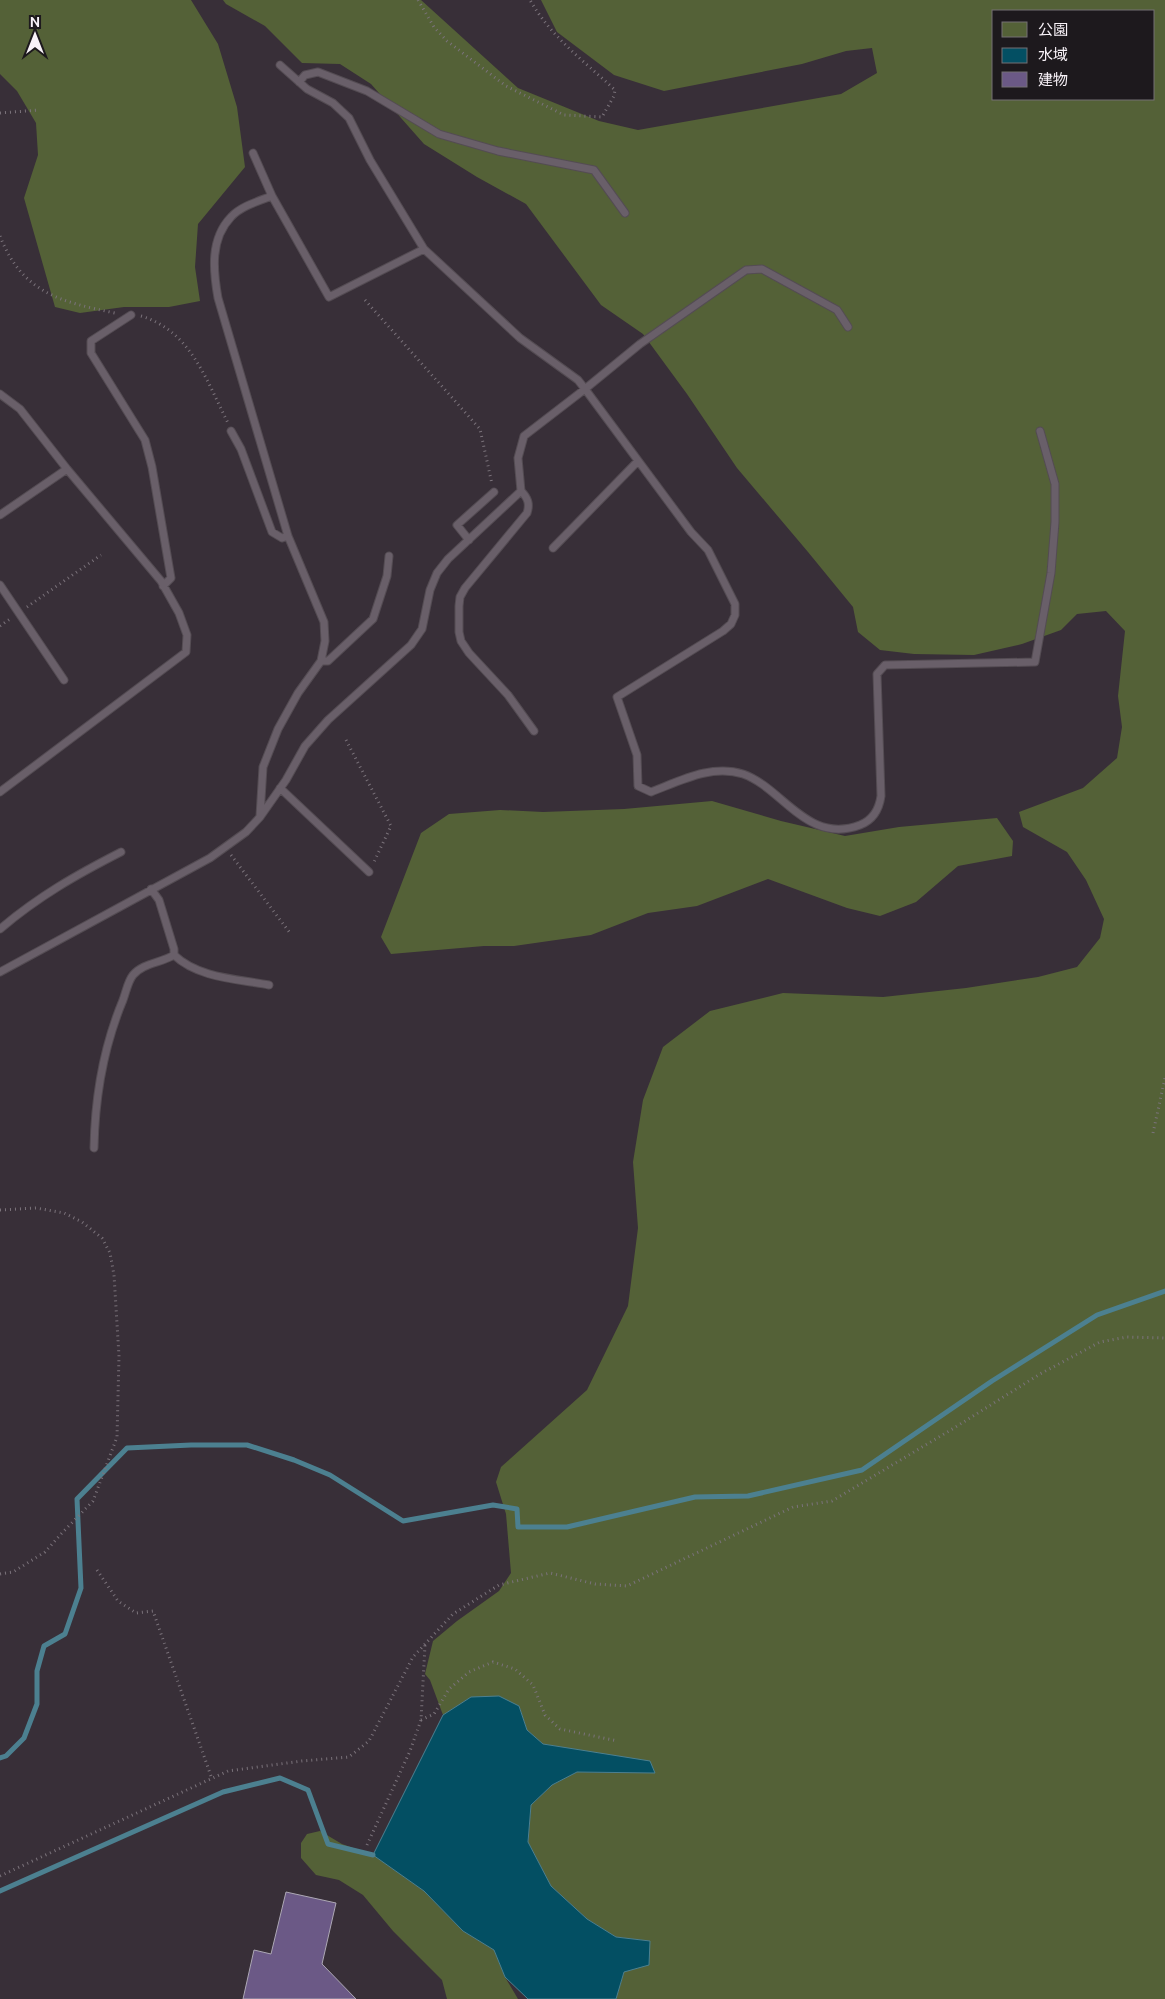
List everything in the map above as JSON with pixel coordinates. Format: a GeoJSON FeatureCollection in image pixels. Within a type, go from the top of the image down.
{"type":"FeatureCollection","features":[{"type":"Feature","properties":{"kind":"lane"},"geometry":{"type":"LineString","coordinates":[[280,64],[299,82],[333,103],[349,118],[370,160],[424,249],[520,338],[578,380],[692,532],[708,550],[735,604],[735,615],[731,624],[617,697],[637,755],[638,786],[651,792],[704,772],[719,771],[742,774],[762,783],[791,809],[810,821],[833,828],[854,827],[869,821],[879,808],[881,796],[877,674],[885,665],[1035,662],[1051,573],[1055,522],[1055,484],[1040,431]]}},
{"type":"Feature","properties":{"kind":"lane"},"geometry":{"type":"LineString","coordinates":[[299,82],[306,75],[318,72],[367,91],[439,134],[498,151],[594,170],[625,213]]}},
{"type":"Feature","properties":{"kind":"lane"},"geometry":{"type":"LineString","coordinates":[[253,153],[272,196],[329,296],[424,249]]}},
{"type":"Feature","properties":{"kind":"lane"},"geometry":{"type":"LineString","coordinates":[[260,817],[263,767],[278,729],[298,693],[321,661],[325,641],[324,622],[288,536],[218,298],[213,272],[217,238],[232,217],[249,205],[272,196]]}},
{"type":"Feature","properties":{"kind":"lane"},"geometry":{"type":"LineString","coordinates":[[534,731],[508,694],[469,653],[461,641],[459,632],[460,597],[465,588],[527,513],[529,504],[527,497],[521,491],[518,458],[524,436],[585,390],[640,344],[746,270],[762,269],[838,310],[848,327]]}},
{"type":"Feature","properties":{"kind":"lane"},"geometry":{"type":"LineString","coordinates":[[131,315],[91,341],[91,353],[145,440],[152,467],[171,578],[163,586]]}},
{"type":"Feature","properties":{"kind":"lane"},"geometry":{"type":"LineString","coordinates":[[0,394],[20,409],[163,586],[179,613],[187,635],[186,652],[0,792]]}},
{"type":"Feature","properties":{"kind":"lane"},"geometry":{"type":"LineString","coordinates":[[231,431],[241,450],[272,532],[282,538],[288,536]]}},
{"type":"Feature","properties":{"kind":"lane"},"geometry":{"type":"LineString","coordinates":[[553,548],[638,461]]}},
{"type":"Feature","properties":{"kind":"lane"},"geometry":{"type":"LineString","coordinates":[[0,515],[67,469]]}},
{"type":"Feature","properties":{"kind":"lane"},"geometry":{"type":"LineString","coordinates":[[0,972],[210,858],[246,832],[260,817],[280,788],[305,746],[328,720],[411,645],[422,629],[430,590],[437,573],[448,559],[521,491]]}},
{"type":"Feature","properties":{"kind":"lane"},"geometry":{"type":"LineString","coordinates":[[469,540],[457,525],[494,492]]}},
{"type":"Feature","properties":{"kind":"lane"},"geometry":{"type":"LineString","coordinates":[[321,661],[328,661],[373,619],[387,576],[389,556]]}},
{"type":"Feature","properties":{"kind":"lane"},"geometry":{"type":"LineString","coordinates":[[0,585],[64,680]]}},
{"type":"Feature","properties":{"kind":"lane"},"geometry":{"type":"LineString","coordinates":[[280,788],[369,872]]}},
{"type":"Feature","properties":{"kind":"lane"},"geometry":{"type":"LineString","coordinates":[[0,929],[35,901],[67,880],[121,852]]}},
{"type":"Feature","properties":{"kind":"lane"},"geometry":{"type":"LineString","coordinates":[[151,889],[159,900],[174,949],[174,955],[184,964],[199,971],[269,985]]}},
{"type":"Feature","properties":{"kind":"lane"},"geometry":{"type":"LineString","coordinates":[[94,1148],[97,1088],[113,1024],[132,976],[142,968],[174,955]]}},
{"type":"Feature","properties":{"kind":"path"},"geometry":{"type":"LineString","coordinates":[[418,0],[434,27],[447,41],[506,86],[564,115],[602,117],[614,96],[615,90],[566,46],[539,16],[530,0]]}},
{"type":"Feature","properties":{"kind":"path"},"geometry":{"type":"LineString","coordinates":[[0,113],[39,110]]}},
{"type":"Feature","properties":{"kind":"path"},"geometry":{"type":"LineString","coordinates":[[0,236],[15,265],[25,277],[49,295],[72,304],[142,316],[164,324],[180,338],[193,355],[231,431]]}},
{"type":"Feature","properties":{"kind":"path"},"geometry":{"type":"LineString","coordinates":[[365,300],[480,428],[494,492]]}},
{"type":"Feature","properties":{"kind":"path"},"geometry":{"type":"LineString","coordinates":[[0,626],[101,555]]}},
{"type":"Feature","properties":{"kind":"path"},"geometry":{"type":"LineString","coordinates":[[346,740],[391,826],[369,872]]}},
{"type":"Feature","properties":{"kind":"path"},"geometry":{"type":"LineString","coordinates":[[225,847],[290,933]]}},
{"type":"Feature","properties":{"kind":"path"},"geometry":{"type":"LineString","coordinates":[[1153,1133],[1165,1078]]}},
{"type":"Feature","properties":{"kind":"path"},"geometry":{"type":"LineString","coordinates":[[0,1210],[36,1208],[64,1213],[82,1222],[102,1238],[110,1253],[114,1275],[118,1356],[117,1437],[93,1501],[45,1552],[13,1572],[0,1574]]}},
{"type":"Feature","properties":{"kind":"path"},"geometry":{"type":"LineString","coordinates":[[0,1876],[228,1771],[349,1757],[369,1742],[413,1657],[454,1614],[500,1585],[550,1573],[595,1584],[627,1586],[793,1507],[832,1501],[1040,1374],[1100,1342],[1127,1337],[1165,1338]]}},
{"type":"Feature","properties":{"kind":"path"},"geometry":{"type":"LineString","coordinates":[[97,1570],[118,1601],[136,1613],[153,1611],[212,1779]]}},
{"type":"Feature","properties":{"kind":"path"},"geometry":{"type":"LineString","coordinates":[[367,1845],[410,1752],[421,1720],[426,1645]]}},
{"type":"Feature","properties":{"kind":"path"},"geometry":{"type":"LineString","coordinates":[[421,1720],[434,1714],[449,1689],[469,1672],[493,1662],[515,1669],[533,1685],[545,1715],[560,1729],[618,1742]]}},
{"type":"Feature","properties":{"kind":"green space"},"geometry":{"type":"Polygon","coordinates":[[[0,0],[191,0],[218,44],[237,107],[245,167],[198,224],[195,267],[200,301],[169,307],[124,307],[80,313],[55,307],[24,198],[38,155],[36,123],[17,91],[0,74],[0,0]]]}},
{"type":"Feature","properties":{"kind":"green space"},"geometry":{"type":"Polygon","coordinates":[[[223,0],[421,0],[518,88],[599,121],[638,130],[841,94],[877,73],[872,48],[846,51],[802,64],[664,91],[614,75],[557,32],[541,0],[1165,0],[1165,1999],[616,1999],[624,1972],[650,1941],[616,1937],[587,1919],[551,1886],[528,1842],[531,1805],[552,1785],[577,1772],[654,1773],[650,1762],[543,1744],[527,1730],[519,1706],[471,1697],[443,1715],[430,1680],[425,1674],[433,1641],[499,1591],[511,1573],[506,1514],[496,1482],[501,1467],[587,1390],[628,1306],[638,1228],[633,1162],[643,1100],[663,1047],[710,1011],[783,993],[883,997],[966,988],[1038,977],[1077,967],[1100,938],[1104,919],[1086,880],[1067,852],[1023,827],[1019,812],[1083,788],[1117,758],[1122,727],[1118,696],[1125,631],[1106,611],[1077,614],[1061,630],[1022,644],[974,655],[914,654],[880,650],[858,632],[853,607],[737,468],[687,394],[643,334],[601,305],[526,204],[477,177],[424,144],[371,84],[340,64],[302,63],[265,26],[226,4],[223,0]]]}},
{"type":"Feature","properties":{"kind":"green space"},"geometry":{"type":"Polygon","coordinates":[[[712,801],[781,821],[845,836],[899,827],[997,818],[1013,841],[1012,856],[958,866],[916,902],[880,916],[847,908],[768,879],[697,906],[648,913],[591,935],[514,946],[484,946],[391,954],[381,937],[421,833],[449,814],[500,810],[543,812],[624,809],[712,801]]]}},
{"type":"Feature","properties":{"kind":"green space"},"geometry":{"type":"Polygon","coordinates":[[[320,1831],[342,1844],[373,1855],[424,1891],[463,1931],[494,1950],[505,1977],[518,1999],[447,1999],[442,1980],[393,1931],[363,1895],[339,1880],[316,1875],[301,1858],[301,1843],[307,1834],[320,1831]]]}},
{"type":"Feature","properties":{"kind":"water"},"geometry":{"type":"Polygon","coordinates":[[[499,1696],[519,1706],[527,1730],[543,1744],[650,1761],[655,1773],[577,1772],[552,1785],[531,1805],[528,1842],[551,1886],[587,1919],[616,1937],[650,1941],[649,1965],[624,1972],[616,1999],[528,1999],[505,1977],[494,1950],[463,1931],[424,1891],[373,1855],[443,1715],[471,1697],[499,1696]]]}},
{"type":"Feature","properties":{"kind":"building"},"geometry":{"type":"Polygon","coordinates":[[[286,1892],[336,1903],[322,1964],[356,1999],[243,1999],[254,1950],[271,1954],[286,1892]]]}},
{"type":"Feature","properties":{"kind":"waterway"},"geometry":{"type":"LineString","coordinates":[[0,1758],[6,1756],[24,1738],[37,1704],[37,1671],[44,1646],[65,1634],[81,1588],[77,1499],[127,1448],[247,1445],[294,1460],[330,1475],[403,1521],[493,1505],[517,1509],[518,1527],[567,1527],[695,1497],[748,1496],[862,1470],[992,1381],[1097,1315],[1165,1291]]}},
{"type":"Feature","properties":{"kind":"waterway"},"geometry":{"type":"LineString","coordinates":[[0,1891],[223,1792],[280,1778],[308,1790],[328,1844],[373,1855]]}}]}
